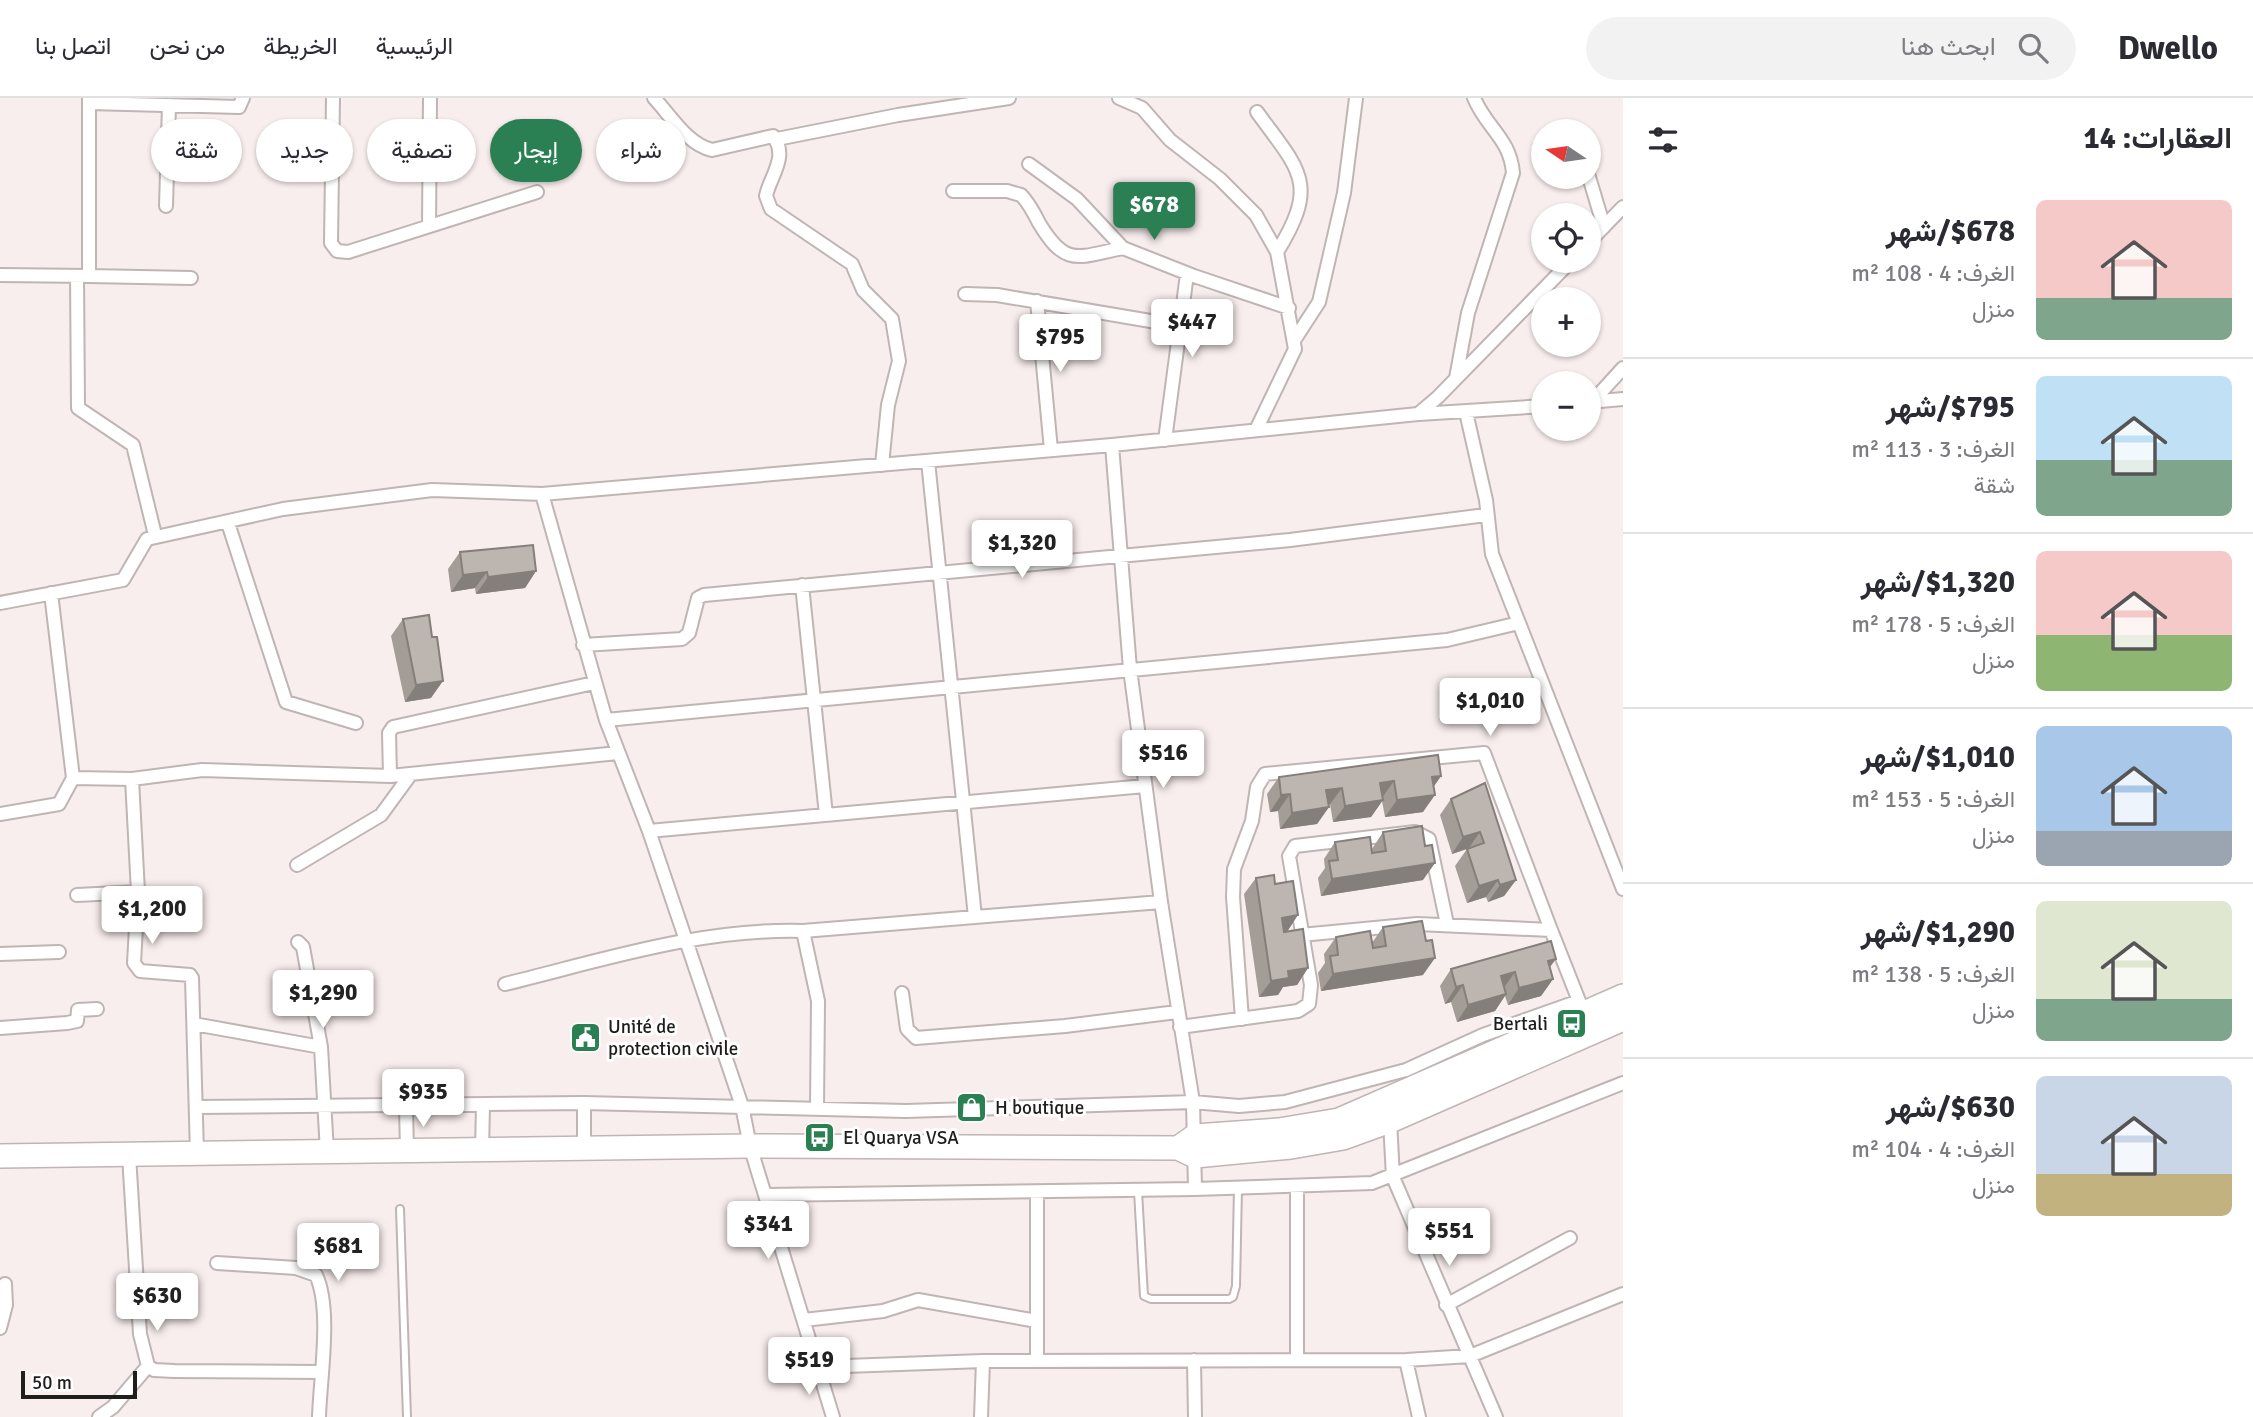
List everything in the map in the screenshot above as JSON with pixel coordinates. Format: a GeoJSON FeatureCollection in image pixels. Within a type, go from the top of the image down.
{"type":"FeatureCollection","features":[{"type":"Feature","properties":{"kind":"highway"},"geometry":{"type":"LineString","coordinates":[[1190,1147],[1339,1120],[1581,1007],[1623,996]]}},
{"type":"Feature","properties":{"kind":"highway"},"geometry":{"type":"LineString","coordinates":[[0,1156],[750,1146],[1190,1147],[1321,1143],[1390,1121],[1623,1019]]}},
{"type":"Feature","properties":{"kind":"street"},"geometry":{"type":"LineString","coordinates":[[155,535],[133,445],[78,408],[89,101],[239,107],[243,98]]}},
{"type":"Feature","properties":{"kind":"street"},"geometry":{"type":"LineString","coordinates":[[333,98],[333,248],[341,253],[537,192]]}},
{"type":"Feature","properties":{"kind":"street"},"geometry":{"type":"LineString","coordinates":[[429,226],[430,98]]}},
{"type":"Feature","properties":{"kind":"street"},"geometry":{"type":"LineString","coordinates":[[654,98],[693,142],[712,150],[769,135],[777,139],[898,115],[1009,98]]}},
{"type":"Feature","properties":{"kind":"street"},"geometry":{"type":"LineString","coordinates":[[1119,98],[1143,103],[1170,140],[1220,179],[1256,215],[1277,252],[1295,339],[1293,357],[1255,430]]}},
{"type":"Feature","properties":{"kind":"street"},"geometry":{"type":"LineString","coordinates":[[1295,339],[1319,302],[1344,193],[1356,98]]}},
{"type":"Feature","properties":{"kind":"street"},"geometry":{"type":"LineString","coordinates":[[1456,378],[1468,313],[1513,173],[1510,151],[1481,115],[1474,98]]}},
{"type":"Feature","properties":{"kind":"street"},"geometry":{"type":"LineString","coordinates":[[166,206],[169,105]]}},
{"type":"Feature","properties":{"kind":"street"},"geometry":{"type":"LineString","coordinates":[[1257,112],[1297,167],[1301,179],[1296,220],[1277,252]]}},
{"type":"Feature","properties":{"kind":"street"},"geometry":{"type":"LineString","coordinates":[[777,139],[778,165],[766,196],[771,209],[852,264],[863,290],[892,319],[898,361],[888,405],[882,465]]}},
{"type":"Feature","properties":{"kind":"street"},"geometry":{"type":"LineString","coordinates":[[1029,164],[1077,199],[1123,248],[1187,274],[1289,308]]}},
{"type":"Feature","properties":{"kind":"street"},"geometry":{"type":"LineString","coordinates":[[1593,189],[1604,227]]}},
{"type":"Feature","properties":{"kind":"street"},"geometry":{"type":"LineString","coordinates":[[953,191],[1007,191],[1021,195],[1053,246],[1075,257],[1123,248]]}},
{"type":"Feature","properties":{"kind":"street"},"geometry":{"type":"LineString","coordinates":[[1601,230],[1623,207]]}},
{"type":"Feature","properties":{"kind":"street"},"geometry":{"type":"LineString","coordinates":[[1418,414],[1559,273]]}},
{"type":"Feature","properties":{"kind":"street"},"geometry":{"type":"LineString","coordinates":[[1164,440],[1187,274]]}},
{"type":"Feature","properties":{"kind":"street"},"geometry":{"type":"LineString","coordinates":[[0,275],[191,278]]}},
{"type":"Feature","properties":{"kind":"street"},"geometry":{"type":"LineString","coordinates":[[965,294],[997,295],[1180,326]]}},
{"type":"Feature","properties":{"kind":"street"},"geometry":{"type":"LineString","coordinates":[[1037,301],[1051,450]]}},
{"type":"Feature","properties":{"kind":"street"},"geometry":{"type":"LineString","coordinates":[[1601,391],[1623,368]]}},
{"type":"Feature","properties":{"kind":"street"},"geometry":{"type":"LineString","coordinates":[[1601,401],[1623,399]]}},
{"type":"Feature","properties":{"kind":"street"},"geometry":{"type":"LineString","coordinates":[[0,603],[123,580],[128,576],[142,544],[155,535],[228,523],[282,509],[432,490],[542,494],[1112,445],[1418,414],[1531,407]]}},
{"type":"Feature","properties":{"kind":"street"},"geometry":{"type":"LineString","coordinates":[[1466,412],[1486,500],[1489,544],[1623,889]]}},
{"type":"Feature","properties":{"kind":"street"},"geometry":{"type":"LineString","coordinates":[[1112,445],[1130,669],[1177,1012],[1193,1102],[1190,1147],[1195,1189]]}},
{"type":"Feature","properties":{"kind":"street"},"geometry":{"type":"LineString","coordinates":[[928,461],[975,917]]}},
{"type":"Feature","properties":{"kind":"street"},"geometry":{"type":"LineString","coordinates":[[542,494],[594,683],[649,831],[742,1106],[750,1146],[833,1417]]}},
{"type":"Feature","properties":{"kind":"street"},"geometry":{"type":"LineString","coordinates":[[583,645],[682,639],[689,633],[701,595],[1290,540],[1486,515]]}},
{"type":"Feature","properties":{"kind":"street"},"geometry":{"type":"LineString","coordinates":[[228,523],[286,702],[356,723]]}},
{"type":"Feature","properties":{"kind":"street"},"geometry":{"type":"LineString","coordinates":[[802,585],[826,815]]}},
{"type":"Feature","properties":{"kind":"street"},"geometry":{"type":"LineString","coordinates":[[0,814],[60,804],[73,778],[51,593]]}},
{"type":"Feature","properties":{"kind":"street"},"geometry":{"type":"LineString","coordinates":[[606,720],[1447,640],[1519,623]]}},
{"type":"Feature","properties":{"kind":"street"},"geometry":{"type":"LineString","coordinates":[[390,776],[389,733],[393,727],[594,683]]}},
{"type":"Feature","properties":{"kind":"street"},"geometry":{"type":"LineString","coordinates":[[73,778],[132,779],[202,770],[390,776],[618,753]]}},
{"type":"Feature","properties":{"kind":"street"},"geometry":{"type":"LineString","coordinates":[[196,1107],[406,1108],[584,1103],[906,1111],[1193,1102],[1239,1106],[1285,1102],[1406,1070],[1483,1035],[1581,1007],[1484,753],[1265,774],[1258,782],[1252,821],[1234,869],[1233,897],[1242,1019]]}},
{"type":"Feature","properties":{"kind":"street"},"geometry":{"type":"LineString","coordinates":[[297,865],[381,815],[411,774]]}},
{"type":"Feature","properties":{"kind":"street"},"geometry":{"type":"LineString","coordinates":[[132,779],[138,892],[135,968],[190,975],[197,1153]]}},
{"type":"Feature","properties":{"kind":"street"},"geometry":{"type":"LineString","coordinates":[[649,831],[1145,786]]}},
{"type":"Feature","properties":{"kind":"street"},"geometry":{"type":"LineString","coordinates":[[1180,1027],[1298,1011],[1309,1004],[1311,985],[1289,856],[1292,848],[1415,832],[1429,839],[1447,924]]}},
{"type":"Feature","properties":{"kind":"street"},"geometry":{"type":"LineString","coordinates":[[78,895],[138,892]]}},
{"type":"Feature","properties":{"kind":"street"},"geometry":{"type":"LineString","coordinates":[[505,984],[686,940],[730,932],[803,931],[1161,902]]}},
{"type":"Feature","properties":{"kind":"street"},"geometry":{"type":"LineString","coordinates":[[1301,935],[1417,923],[1551,930]]}},
{"type":"Feature","properties":{"kind":"street"},"geometry":{"type":"LineString","coordinates":[[803,931],[818,1001],[817,1109]]}},
{"type":"Feature","properties":{"kind":"street"},"geometry":{"type":"LineString","coordinates":[[298,942],[303,947],[321,1047],[322,1108],[327,1152]]}},
{"type":"Feature","properties":{"kind":"street"},"geometry":{"type":"LineString","coordinates":[[0,954],[58,952]]}},
{"type":"Feature","properties":{"kind":"street"},"geometry":{"type":"LineString","coordinates":[[902,993],[907,1030],[916,1038],[1065,1026],[1177,1012]]}},
{"type":"Feature","properties":{"kind":"street"},"geometry":{"type":"LineString","coordinates":[[0,1028],[67,1023],[77,1021],[78,1010],[97,1009]]}},
{"type":"Feature","properties":{"kind":"street"},"geometry":{"type":"LineString","coordinates":[[194,1024],[321,1047]]}},
{"type":"Feature","properties":{"kind":"street"},"geometry":{"type":"LineString","coordinates":[[766,1195],[1138,1191],[1372,1183],[1393,1177],[1623,1083]]}},
{"type":"Feature","properties":{"kind":"street"},"geometry":{"type":"LineString","coordinates":[[584,1103],[584,1150]]}},
{"type":"Feature","properties":{"kind":"street"},"geometry":{"type":"LineString","coordinates":[[482,1150],[483,1106]]}},
{"type":"Feature","properties":{"kind":"street"},"geometry":{"type":"LineString","coordinates":[[406,1108],[407,1151]]}},
{"type":"Feature","properties":{"kind":"street"},"geometry":{"type":"LineString","coordinates":[[1390,1121],[1393,1177],[1496,1417]]}},
{"type":"Feature","properties":{"kind":"street"},"geometry":{"type":"LineString","coordinates":[[129,1155],[140,1334],[148,1366],[154,1370],[174,1371],[320,1372]]}},
{"type":"Feature","properties":{"kind":"street"},"geometry":{"type":"LineString","coordinates":[[1297,1186],[1297,1359]]}},
{"type":"Feature","properties":{"kind":"street"},"geometry":{"type":"LineString","coordinates":[[1037,1192],[1037,1361]]}},
{"type":"Feature","properties":{"kind":"street"},"geometry":{"type":"LineString","coordinates":[[1446,1305],[1570,1238]]}},
{"type":"Feature","properties":{"kind":"street"},"geometry":{"type":"LineString","coordinates":[[217,1263],[296,1268],[316,1275],[322,1288],[319,1417]]}},
{"type":"Feature","properties":{"kind":"street"},"geometry":{"type":"LineString","coordinates":[[0,1328],[6,1305],[5,1284]]}},
{"type":"Feature","properties":{"kind":"street"},"geometry":{"type":"LineString","coordinates":[[818,1367],[983,1361],[1406,1360],[1470,1356],[1623,1294]]}},
{"type":"Feature","properties":{"kind":"street"},"geometry":{"type":"LineString","coordinates":[[804,1320],[883,1311],[918,1300],[1037,1321]]}},
{"type":"Feature","properties":{"kind":"street"},"geometry":{"type":"LineString","coordinates":[[1194,1360],[1195,1417]]}},
{"type":"Feature","properties":{"kind":"street"},"geometry":{"type":"LineString","coordinates":[[1406,1360],[1419,1417]]}},
{"type":"Feature","properties":{"kind":"street"},"geometry":{"type":"LineString","coordinates":[[981,1417],[983,1361]]}},
{"type":"Feature","properties":{"kind":"street"},"geometry":{"type":"LineString","coordinates":[[99,1417],[113,1407],[148,1366]]}},
{"type":"Feature","properties":{"kind":"lane"},"geometry":{"type":"LineString","coordinates":[[1138,1191],[1144,1296],[1150,1299],[1228,1299],[1233,1297],[1236,1286],[1238,1188]]}},
{"type":"Feature","properties":{"kind":"lane"},"geometry":{"type":"LineString","coordinates":[[400,1209],[407,1417]]}},
{"type":"Feature","properties":{"kind":"building"},"geometry":{"type":"Polygon","coordinates":[[[533,545],[536,571],[488,577],[487,572],[463,575],[460,552],[533,545]]]}},
{"type":"Feature","properties":{"kind":"building"},"geometry":{"type":"Polygon","coordinates":[[[429,615],[432,637],[437,637],[443,681],[416,685],[403,619],[429,615]]]}},
{"type":"Feature","properties":{"kind":"building"},"geometry":{"type":"Polygon","coordinates":[[[1438,755],[1441,776],[1432,777],[1435,795],[1397,800],[1394,781],[1380,783],[1383,800],[1345,806],[1342,788],[1326,790],[1329,807],[1292,813],[1290,794],[1281,795],[1279,777],[1438,755]]]}},
{"type":"Feature","properties":{"kind":"building"},"geometry":{"type":"Polygon","coordinates":[[[1485,783],[1516,880],[1500,885],[1498,880],[1479,886],[1467,849],[1484,843],[1480,832],[1463,837],[1451,799],[1485,783]]]}},
{"type":"Feature","properties":{"kind":"building"},"geometry":{"type":"Polygon","coordinates":[[[1422,826],[1425,846],[1432,845],[1435,863],[1332,879],[1329,861],[1338,860],[1335,842],[1370,837],[1372,853],[1386,851],[1383,832],[1422,826]]]}},
{"type":"Feature","properties":{"kind":"building"},"geometry":{"type":"Polygon","coordinates":[[[1274,875],[1275,884],[1293,881],[1298,915],[1282,918],[1284,932],[1303,929],[1308,968],[1288,971],[1289,978],[1271,981],[1256,878],[1274,875]]]}},
{"type":"Feature","properties":{"kind":"building"},"geometry":{"type":"Polygon","coordinates":[[[1422,921],[1426,941],[1432,940],[1435,958],[1333,974],[1330,956],[1338,955],[1336,937],[1370,931],[1373,948],[1386,946],[1383,927],[1422,921]]]}},
{"type":"Feature","properties":{"kind":"building"},"geometry":{"type":"Polygon","coordinates":[[[1551,941],[1556,959],[1548,961],[1553,979],[1519,988],[1515,972],[1501,976],[1506,994],[1468,1005],[1463,985],[1456,987],[1451,969],[1551,941]]]}},
{"type":"Feature","properties":{"kind":"place","name":"Bertali"},"geometry":{"type":"Point","coordinates":[1571,1024]}},
{"type":"Feature","properties":{"kind":"place","name":"Unité de protection civile"},"geometry":{"type":"Point","coordinates":[585,1038]}},
{"type":"Feature","properties":{"kind":"place","name":"H boutique"},"geometry":{"type":"Point","coordinates":[972,1108]}},
{"type":"Feature","properties":{"kind":"place","name":"El Quarya VSA"},"geometry":{"type":"Point","coordinates":[820,1138]}}]}
